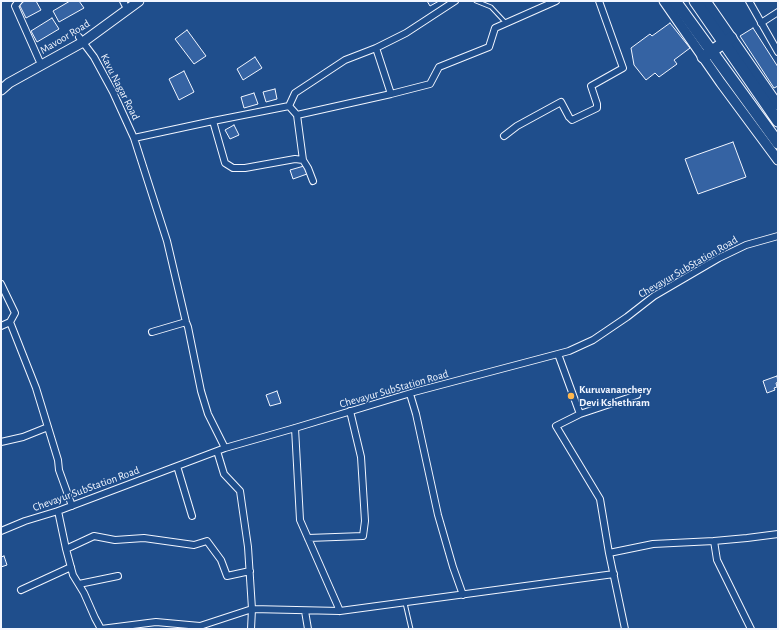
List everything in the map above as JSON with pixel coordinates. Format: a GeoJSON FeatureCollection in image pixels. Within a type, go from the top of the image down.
{"type":"FeatureCollection","features":[{"type":"Feature","properties":{"kind":"highway"},"geometry":{"type":"LineString","coordinates":[[676,1],[707,54],[778,143]]}},
{"type":"Feature","properties":{"kind":"highway"},"geometry":{"type":"LineString","coordinates":[[695,1],[728,40],[778,121]]}},
{"type":"Feature","properties":{"kind":"highway"},"geometry":{"type":"LineString","coordinates":[[707,54],[728,40]]}},
{"type":"Feature","properties":{"kind":"street"},"geometry":{"type":"LineString","coordinates":[[19,1],[15,6],[39,60]]}},
{"type":"Feature","properties":{"kind":"street","name":"Mavoor Road"},"geometry":{"type":"LineString","coordinates":[[1,90],[9,83],[81,40],[139,1]]}},
{"type":"Feature","properties":{"kind":"street"},"geometry":{"type":"LineString","coordinates":[[313,181],[303,160],[297,115],[289,106],[295,93],[345,60],[376,48],[406,33],[455,1]]}},
{"type":"Feature","properties":{"kind":"street"},"geometry":{"type":"LineString","coordinates":[[297,115],[430,84],[439,67],[489,47],[495,28],[556,1]]}},
{"type":"Feature","properties":{"kind":"street"},"geometry":{"type":"LineString","coordinates":[[504,136],[517,126],[561,102],[572,120],[597,108],[591,86],[623,68],[599,1]]}},
{"type":"Feature","properties":{"kind":"street"},"geometry":{"type":"LineString","coordinates":[[664,1],[707,54],[778,160]]}},
{"type":"Feature","properties":{"kind":"street"},"geometry":{"type":"LineString","coordinates":[[706,1],[728,40],[778,105]]}},
{"type":"Feature","properties":{"kind":"street"},"geometry":{"type":"LineString","coordinates":[[749,1],[778,52]]}},
{"type":"Feature","properties":{"kind":"street","name":"Mavoor Road"},"geometry":{"type":"LineString","coordinates":[[1,83],[8,77],[39,60],[81,40],[126,2]]}},
{"type":"Feature","properties":{"kind":"street"},"geometry":{"type":"LineString","coordinates":[[761,23],[778,12]]}},
{"type":"Feature","properties":{"kind":"street","name":"Kavu Nagar Road"},"geometry":{"type":"LineString","coordinates":[[81,40],[94,57],[114,92],[134,138],[289,106]]}},
{"type":"Feature","properties":{"kind":"street"},"geometry":{"type":"LineString","coordinates":[[376,48],[391,94]]}},
{"type":"Feature","properties":{"kind":"street"},"geometry":{"type":"LineString","coordinates":[[212,121],[225,163],[233,168],[245,168],[295,159],[303,160]]}},
{"type":"Feature","properties":{"kind":"street"},"geometry":{"type":"LineString","coordinates":[[134,138],[167,241],[188,327],[201,391],[208,414],[225,448]]}},
{"type":"Feature","properties":{"kind":"street","name":"Chevayur SubStation Road"},"geometry":{"type":"LineString","coordinates":[[1,531],[25,521],[72,506],[225,448],[410,394],[569,351],[593,340],[627,317],[654,296],[718,258],[746,245],[778,236]]}},
{"type":"Feature","properties":{"kind":"street"},"geometry":{"type":"LineString","coordinates":[[1,284],[15,314],[10,322],[1,326]]}},
{"type":"Feature","properties":{"kind":"street"},"geometry":{"type":"LineString","coordinates":[[10,322],[36,388],[58,460],[59,470],[72,506]]}},
{"type":"Feature","properties":{"kind":"street"},"geometry":{"type":"LineString","coordinates":[[152,332],[186,322]]}},
{"type":"Feature","properties":{"kind":"street"},"geometry":{"type":"LineString","coordinates":[[558,354],[580,414]]}},
{"type":"Feature","properties":{"kind":"street"},"geometry":{"type":"LineString","coordinates":[[410,394],[416,414],[438,515],[463,595]]}},
{"type":"Feature","properties":{"kind":"street"},"geometry":{"type":"LineString","coordinates":[[625,629],[609,553],[600,499],[556,426],[580,414],[637,395]]}},
{"type":"Feature","properties":{"kind":"street"},"geometry":{"type":"LineString","coordinates":[[308,538],[363,536],[365,521],[361,457],[350,411]]}},
{"type":"Feature","properties":{"kind":"street"},"geometry":{"type":"LineString","coordinates":[[1,442],[23,437],[48,427]]}},
{"type":"Feature","properties":{"kind":"street"},"geometry":{"type":"LineString","coordinates":[[295,428],[300,520],[340,611]]}},
{"type":"Feature","properties":{"kind":"street"},"geometry":{"type":"LineString","coordinates":[[217,451],[224,474],[240,491],[250,571],[252,609],[251,629]]}},
{"type":"Feature","properties":{"kind":"street"},"geometry":{"type":"LineString","coordinates":[[177,466],[192,516]]}},
{"type":"Feature","properties":{"kind":"street"},"geometry":{"type":"LineString","coordinates":[[58,511],[73,574],[101,629],[156,622],[200,626],[252,609],[340,611],[614,574]]}},
{"type":"Feature","properties":{"kind":"street"},"geometry":{"type":"LineString","coordinates":[[609,553],[652,544],[714,541],[778,534]]}},
{"type":"Feature","properties":{"kind":"street"},"geometry":{"type":"LineString","coordinates":[[66,549],[94,536],[115,540],[144,538],[194,545],[207,541],[221,560],[227,576],[250,571]]}},
{"type":"Feature","properties":{"kind":"street"},"geometry":{"type":"LineString","coordinates":[[714,541],[717,560],[751,629]]}},
{"type":"Feature","properties":{"kind":"street"},"geometry":{"type":"LineString","coordinates":[[21,590],[71,567]]}},
{"type":"Feature","properties":{"kind":"street"},"geometry":{"type":"LineString","coordinates":[[79,584],[118,576]]}},
{"type":"Feature","properties":{"kind":"street"},"geometry":{"type":"LineString","coordinates":[[305,611],[308,629]]}},
{"type":"Feature","properties":{"kind":"lane"},"geometry":{"type":"LineString","coordinates":[[476,1],[491,7],[506,23]]}},
{"type":"Feature","properties":{"kind":"lane"},"geometry":{"type":"LineString","coordinates":[[405,602],[411,629]]}},
{"type":"Feature","properties":{"kind":"building"},"geometry":{"type":"Polygon","coordinates":[[[25,1],[36,1],[41,10],[26,18],[19,4],[25,1]]]}},
{"type":"Feature","properties":{"kind":"building"},"geometry":{"type":"Polygon","coordinates":[[[70,1],[79,1],[84,8],[59,22],[53,11],[70,1]]]}},
{"type":"Feature","properties":{"kind":"building"},"geometry":{"type":"Polygon","coordinates":[[[427,1],[439,1],[430,6],[427,1]]]}},
{"type":"Feature","properties":{"kind":"building"},"geometry":{"type":"Polygon","coordinates":[[[52,18],[59,29],[37,42],[31,31],[52,18]]]}},
{"type":"Feature","properties":{"kind":"building"},"geometry":{"type":"Polygon","coordinates":[[[670,23],[690,48],[674,60],[677,64],[659,77],[655,73],[646,80],[634,65],[631,48],[650,34],[652,36],[670,23]]]}},
{"type":"Feature","properties":{"kind":"building"},"geometry":{"type":"Polygon","coordinates":[[[753,28],[778,67],[778,86],[774,88],[740,36],[753,28]]]}},
{"type":"Feature","properties":{"kind":"building"},"geometry":{"type":"Polygon","coordinates":[[[187,30],[206,56],[194,64],[175,39],[187,30]]]}},
{"type":"Feature","properties":{"kind":"building"},"geometry":{"type":"Polygon","coordinates":[[[255,57],[262,68],[243,80],[237,69],[255,57]]]}},
{"type":"Feature","properties":{"kind":"building"},"geometry":{"type":"Polygon","coordinates":[[[184,71],[194,92],[179,100],[169,79],[184,71]]]}},
{"type":"Feature","properties":{"kind":"building"},"geometry":{"type":"Polygon","coordinates":[[[275,89],[277,99],[266,102],[263,92],[275,89]]]}},
{"type":"Feature","properties":{"kind":"building"},"geometry":{"type":"Polygon","coordinates":[[[254,93],[258,104],[244,108],[241,97],[254,93]]]}},
{"type":"Feature","properties":{"kind":"building"},"geometry":{"type":"Polygon","coordinates":[[[234,125],[239,135],[230,139],[225,130],[234,125]]]}},
{"type":"Feature","properties":{"kind":"building"},"geometry":{"type":"Polygon","coordinates":[[[733,142],[746,177],[698,194],[685,159],[733,142]]]}},
{"type":"Feature","properties":{"kind":"building"},"geometry":{"type":"Polygon","coordinates":[[[304,166],[307,174],[293,179],[290,170],[304,166]]]}},
{"type":"Feature","properties":{"kind":"building"},"geometry":{"type":"Polygon","coordinates":[[[777,376],[777,387],[774,388],[775,390],[767,393],[763,381],[777,376]]]}},
{"type":"Feature","properties":{"kind":"building"},"geometry":{"type":"Polygon","coordinates":[[[277,391],[281,403],[270,406],[266,395],[277,391]]]}},
{"type":"Feature","properties":{"kind":"building"},"geometry":{"type":"Polygon","coordinates":[[[4,556],[7,565],[1,567],[1,557],[4,556]]]}},
{"type":"Feature","properties":{"kind":"place","name":"Kuruvananchery Devi Kshethram"},"geometry":{"type":"Point","coordinates":[571,396]}}]}
